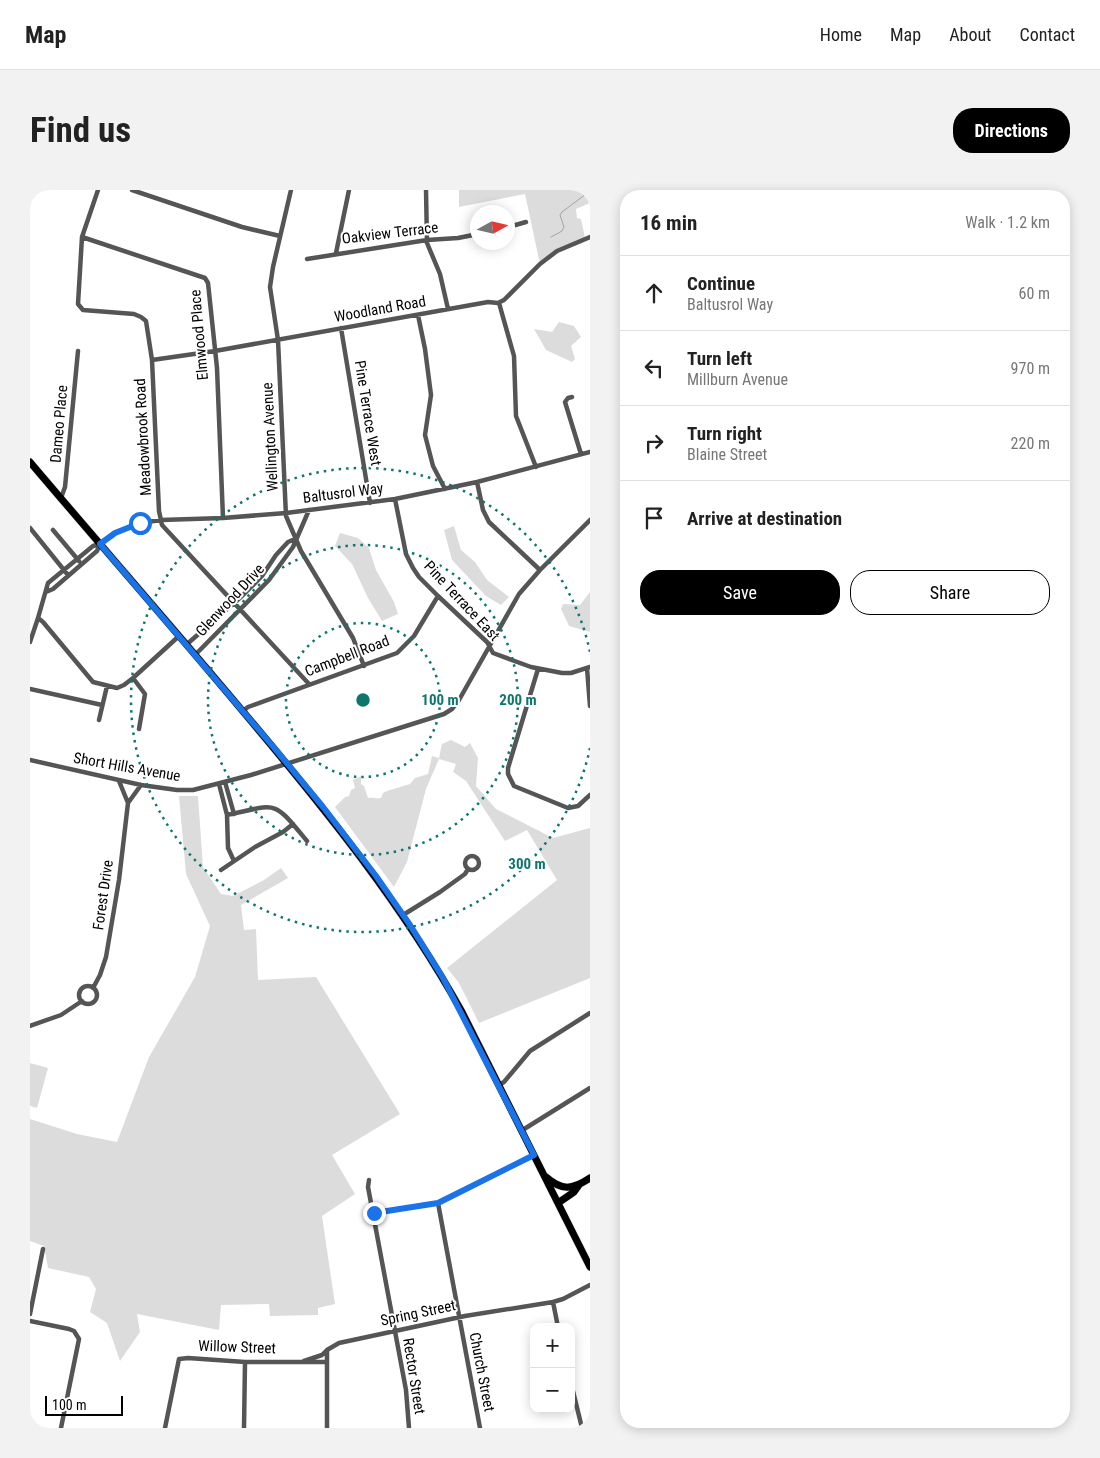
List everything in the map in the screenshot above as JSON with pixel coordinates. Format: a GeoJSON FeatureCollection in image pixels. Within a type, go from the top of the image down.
{"type":"FeatureCollection","features":[{"type":"Feature","properties":{"kind":"main road"},"geometry":{"type":"LineString","coordinates":[[30,462],[288,764],[350,842],[403,915],[443,978],[590,1266]]}},
{"type":"Feature","properties":{"kind":"main road"},"geometry":{"type":"LineString","coordinates":[[545,1177],[561,1187],[579,1185]]}},
{"type":"Feature","properties":{"kind":"main road"},"geometry":{"type":"LineString","coordinates":[[558,1204],[574,1192],[579,1185],[590,1178]]}},
{"type":"Feature","properties":{"kind":"street","name":"Meadowbrook Road"},"geometry":{"type":"LineString","coordinates":[[98,190],[82,237],[78,304],[83,310],[134,314],[146,321],[152,360],[161,520]]}},
{"type":"Feature","properties":{"kind":"street"},"geometry":{"type":"LineString","coordinates":[[132,190],[242,227],[280,236]]}},
{"type":"Feature","properties":{"kind":"street","name":"Wellington Avenue"},"geometry":{"type":"LineString","coordinates":[[291,190],[272,267],[270,287],[278,340],[286,513],[301,551],[354,638],[364,666]]}},
{"type":"Feature","properties":{"kind":"street"},"geometry":{"type":"LineString","coordinates":[[336,253],[349,190]]}},
{"type":"Feature","properties":{"kind":"street"},"geometry":{"type":"LineString","coordinates":[[426,190],[427,240],[440,274],[448,309]]}},
{"type":"Feature","properties":{"kind":"street"},"geometry":{"type":"LineString","coordinates":[[515,225],[526,222]]}},
{"type":"Feature","properties":{"kind":"street","name":"Oakview Terrace"},"geometry":{"type":"LineString","coordinates":[[307,259],[336,253],[470,236]]}},
{"type":"Feature","properties":{"kind":"street","name":"Elmwood Place"},"geometry":{"type":"LineString","coordinates":[[82,237],[206,280],[209,286],[215,351],[223,518]]}},
{"type":"Feature","properties":{"kind":"street"},"geometry":{"type":"LineString","coordinates":[[536,467],[516,416],[514,356],[499,303],[506,299],[540,264],[557,251],[590,237]]}},
{"type":"Feature","properties":{"kind":"street","name":"Woodland Road"},"geometry":{"type":"LineString","coordinates":[[152,360],[215,351],[488,302],[499,303]]}},
{"type":"Feature","properties":{"kind":"street"},"geometry":{"type":"LineString","coordinates":[[418,315],[431,395],[426,435],[433,466],[445,489]]}},
{"type":"Feature","properties":{"kind":"street","name":"Pine Terrace West"},"geometry":{"type":"LineString","coordinates":[[342,328],[370,503]]}},
{"type":"Feature","properties":{"kind":"street","name":"Dameo Place"},"geometry":{"type":"LineString","coordinates":[[61,498],[65,487],[78,351]]}},
{"type":"Feature","properties":{"kind":"street"},"geometry":{"type":"LineString","coordinates":[[572,397],[568,398],[565,402],[581,454]]}},
{"type":"Feature","properties":{"kind":"street","name":"Baltusrol Way"},"geometry":{"type":"LineString","coordinates":[[100,544],[115,533],[140,523],[161,520],[286,513],[370,503],[477,482],[590,452]]}},
{"type":"Feature","properties":{"kind":"street"},"geometry":{"type":"LineString","coordinates":[[477,482],[483,510],[489,522],[540,570]]}},
{"type":"Feature","properties":{"kind":"street","name":"Pine Terrace East"},"geometry":{"type":"LineString","coordinates":[[395,499],[406,554],[419,577],[487,642],[493,653],[538,669],[562,673],[571,673],[588,667]]}},
{"type":"Feature","properties":{"kind":"street"},"geometry":{"type":"LineString","coordinates":[[296,539],[309,510]]}},
{"type":"Feature","properties":{"kind":"street"},"geometry":{"type":"LineString","coordinates":[[161,520],[164,528],[309,684]]}},
{"type":"Feature","properties":{"kind":"street","name":"Short Hills Avenue"},"geometry":{"type":"LineString","coordinates":[[30,760],[141,785],[177,790],[203,788],[288,764],[444,714],[452,709],[459,700],[519,594],[590,520]]}},
{"type":"Feature","properties":{"kind":"street"},"geometry":{"type":"LineString","coordinates":[[30,528],[68,575]]}},
{"type":"Feature","properties":{"kind":"street"},"geometry":{"type":"LineString","coordinates":[[53,530],[82,563]]}},
{"type":"Feature","properties":{"kind":"street","name":"Glenwood Drive"},"geometry":{"type":"LineString","coordinates":[[186,645],[234,605],[262,576],[276,555],[288,542],[296,539]]}},
{"type":"Feature","properties":{"kind":"street","name":"Glenwood Drive"},"geometry":{"type":"LineString","coordinates":[[195,655],[240,611],[268,580],[293,547],[296,539]]}},
{"type":"Feature","properties":{"kind":"street"},"geometry":{"type":"LineString","coordinates":[[30,642],[48,583],[93,546],[100,544]]}},
{"type":"Feature","properties":{"kind":"street"},"geometry":{"type":"LineString","coordinates":[[45,593],[53,589],[97,551],[100,544]]}},
{"type":"Feature","properties":{"kind":"street","name":"Campbell Road"},"geometry":{"type":"LineString","coordinates":[[243,711],[248,707],[309,684],[388,657],[403,647],[414,636],[438,596]]}},
{"type":"Feature","properties":{"kind":"street"},"geometry":{"type":"LineString","coordinates":[[38,618],[93,682],[107,686],[120,687],[133,678],[179,636]]}},
{"type":"Feature","properties":{"kind":"street"},"geometry":{"type":"LineString","coordinates":[[588,667],[590,706]]}},
{"type":"Feature","properties":{"kind":"street"},"geometry":{"type":"LineString","coordinates":[[538,669],[508,768],[511,782],[514,786],[568,808],[578,806],[590,796]]}},
{"type":"Feature","properties":{"kind":"street"},"geometry":{"type":"LineString","coordinates":[[133,678],[145,694],[139,729]]}},
{"type":"Feature","properties":{"kind":"street"},"geometry":{"type":"LineString","coordinates":[[99,720],[107,686]]}},
{"type":"Feature","properties":{"kind":"street"},"geometry":{"type":"LineString","coordinates":[[30,689],[102,706]]}},
{"type":"Feature","properties":{"kind":"street","name":"Forest Drive"},"geometry":{"type":"LineString","coordinates":[[93,988],[106,957],[119,880],[128,803],[119,781]]}},
{"type":"Feature","properties":{"kind":"street"},"geometry":{"type":"LineString","coordinates":[[225,782],[234,814]]}},
{"type":"Feature","properties":{"kind":"street"},"geometry":{"type":"LineString","coordinates":[[219,784],[227,816],[228,848],[234,861]]}},
{"type":"Feature","properties":{"kind":"street","name":"Forest Drive"},"geometry":{"type":"LineString","coordinates":[[128,803],[141,785]]}},
{"type":"Feature","properties":{"kind":"street"},"geometry":{"type":"LineString","coordinates":[[227,816],[272,806],[284,813],[307,841]]}},
{"type":"Feature","properties":{"kind":"street"},"geometry":{"type":"LineString","coordinates":[[221,870],[293,824]]}},
{"type":"Feature","properties":{"kind":"street"},"geometry":{"type":"LineString","coordinates":[[403,915],[440,892],[468,870]]}},
{"type":"Feature","properties":{"kind":"street","name":"Forest Drive"},"geometry":{"type":"LineString","coordinates":[[88,986],[93,988],[97,994],[94,1002],[89,1004],[82,1001],[80,994],[82,989],[88,986]]}},
{"type":"Feature","properties":{"kind":"street","name":"Forest Drive"},"geometry":{"type":"LineString","coordinates":[[30,1026],[61,1015],[82,1001]]}},
{"type":"Feature","properties":{"kind":"street"},"geometry":{"type":"LineString","coordinates":[[499,1085],[504,1082],[530,1051],[590,1013]]}},
{"type":"Feature","properties":{"kind":"street"},"geometry":{"type":"LineString","coordinates":[[521,1130],[590,1088]]}},
{"type":"Feature","properties":{"kind":"street"},"geometry":{"type":"LineString","coordinates":[[374,1213],[438,1203],[534,1155]]}},
{"type":"Feature","properties":{"kind":"street","name":"Rector Street"},"geometry":{"type":"LineString","coordinates":[[369,1180],[368,1187],[406,1390],[409,1428]]}},
{"type":"Feature","properties":{"kind":"street","name":"Church Street"},"geometry":{"type":"LineString","coordinates":[[438,1203],[480,1428]]}},
{"type":"Feature","properties":{"kind":"street"},"geometry":{"type":"LineString","coordinates":[[30,1314],[43,1249]]}},
{"type":"Feature","properties":{"kind":"street","name":"Spring Street"},"geometry":{"type":"LineString","coordinates":[[326,1350],[340,1343],[459,1317],[553,1302],[590,1285]]}},
{"type":"Feature","properties":{"kind":"street"},"geometry":{"type":"LineString","coordinates":[[553,1302],[557,1323]]}},
{"type":"Feature","properties":{"kind":"street"},"geometry":{"type":"LineString","coordinates":[[30,1321],[69,1329],[78,1335],[79,1343],[61,1428]]}},
{"type":"Feature","properties":{"kind":"street"},"geometry":{"type":"LineString","coordinates":[[326,1350],[327,1428]]}},
{"type":"Feature","properties":{"kind":"street","name":"Willow Street"},"geometry":{"type":"LineString","coordinates":[[303,1362],[322,1355],[326,1350]]}},
{"type":"Feature","properties":{"kind":"street","name":"Willow Street"},"geometry":{"type":"LineString","coordinates":[[165,1428],[180,1360],[188,1358],[245,1362],[327,1362]]}},
{"type":"Feature","properties":{"kind":"street"},"geometry":{"type":"LineString","coordinates":[[244,1428],[245,1362]]}},
{"type":"Feature","properties":{"kind":"street"},"geometry":{"type":"LineString","coordinates":[[575,1399],[582,1428]]}},
{"type":"Feature","properties":{"kind":"shaded area"},"geometry":{"type":"Polygon","coordinates":[[[459,190],[590,190],[590,203],[576,209],[577,218],[581,219],[585,238],[571,244],[540,264],[525,194],[459,207],[459,190]]]}},
{"type":"Feature","properties":{"kind":"shaded area"},"geometry":{"type":"Polygon","coordinates":[[[559,322],[574,326],[581,337],[571,346],[575,359],[572,362],[546,350],[534,329],[552,332],[559,322]]]}},
{"type":"Feature","properties":{"kind":"shaded area"},"geometry":{"type":"Polygon","coordinates":[[[454,526],[461,550],[475,562],[487,580],[509,597],[501,605],[486,596],[452,560],[444,530],[454,526]]]}},
{"type":"Feature","properties":{"kind":"shaded area"},"geometry":{"type":"Polygon","coordinates":[[[340,533],[358,538],[369,548],[376,570],[394,602],[398,614],[382,621],[368,598],[352,564],[335,546],[340,533]]]}},
{"type":"Feature","properties":{"kind":"shaded area"},"geometry":{"type":"Polygon","coordinates":[[[590,592],[590,632],[569,626],[561,609],[563,604],[580,605],[590,592]]]}},
{"type":"Feature","properties":{"kind":"shaded area"},"geometry":{"type":"Polygon","coordinates":[[[451,740],[465,747],[470,743],[478,758],[476,786],[496,809],[553,838],[590,828],[590,978],[479,1023],[459,983],[447,968],[557,880],[527,830],[505,841],[466,781],[453,772],[456,764],[439,759],[426,789],[407,862],[394,887],[335,807],[345,797],[349,796],[351,790],[355,788],[353,780],[361,776],[361,784],[364,786],[368,798],[381,798],[383,793],[410,784],[415,778],[428,774],[432,756],[439,758],[442,744],[451,740]]]}},
{"type":"Feature","properties":{"kind":"shaded area"},"geometry":{"type":"Polygon","coordinates":[[[179,796],[198,796],[203,867],[221,894],[233,896],[264,880],[281,868],[288,878],[241,905],[244,930],[256,929],[258,980],[316,977],[400,1114],[332,1155],[355,1194],[322,1216],[335,1304],[318,1308],[318,1315],[270,1316],[269,1304],[221,1305],[219,1330],[137,1314],[140,1332],[120,1361],[107,1323],[90,1312],[96,1289],[89,1277],[48,1268],[44,1246],[30,1241],[30,1119],[77,1134],[117,1142],[149,1057],[195,977],[210,926],[186,874],[179,796]]]}},
{"type":"Feature","properties":{"kind":"shaded area"},"geometry":{"type":"Polygon","coordinates":[[[30,1063],[48,1068],[37,1108],[30,1106],[30,1063]]]}},
{"type":"Feature","properties":{"kind":"waterway"},"geometry":{"type":"LineString","coordinates":[[551,237],[562,231],[564,227],[560,215],[562,212],[590,191]]}},
{"type":"Feature","properties":{"kind":"route"},"geometry":{"type":"LineString","coordinates":[[140,523],[115,533],[100,544],[276,750],[376,876],[410,925],[443,978],[534,1155],[438,1203],[374,1213]]}}]}
